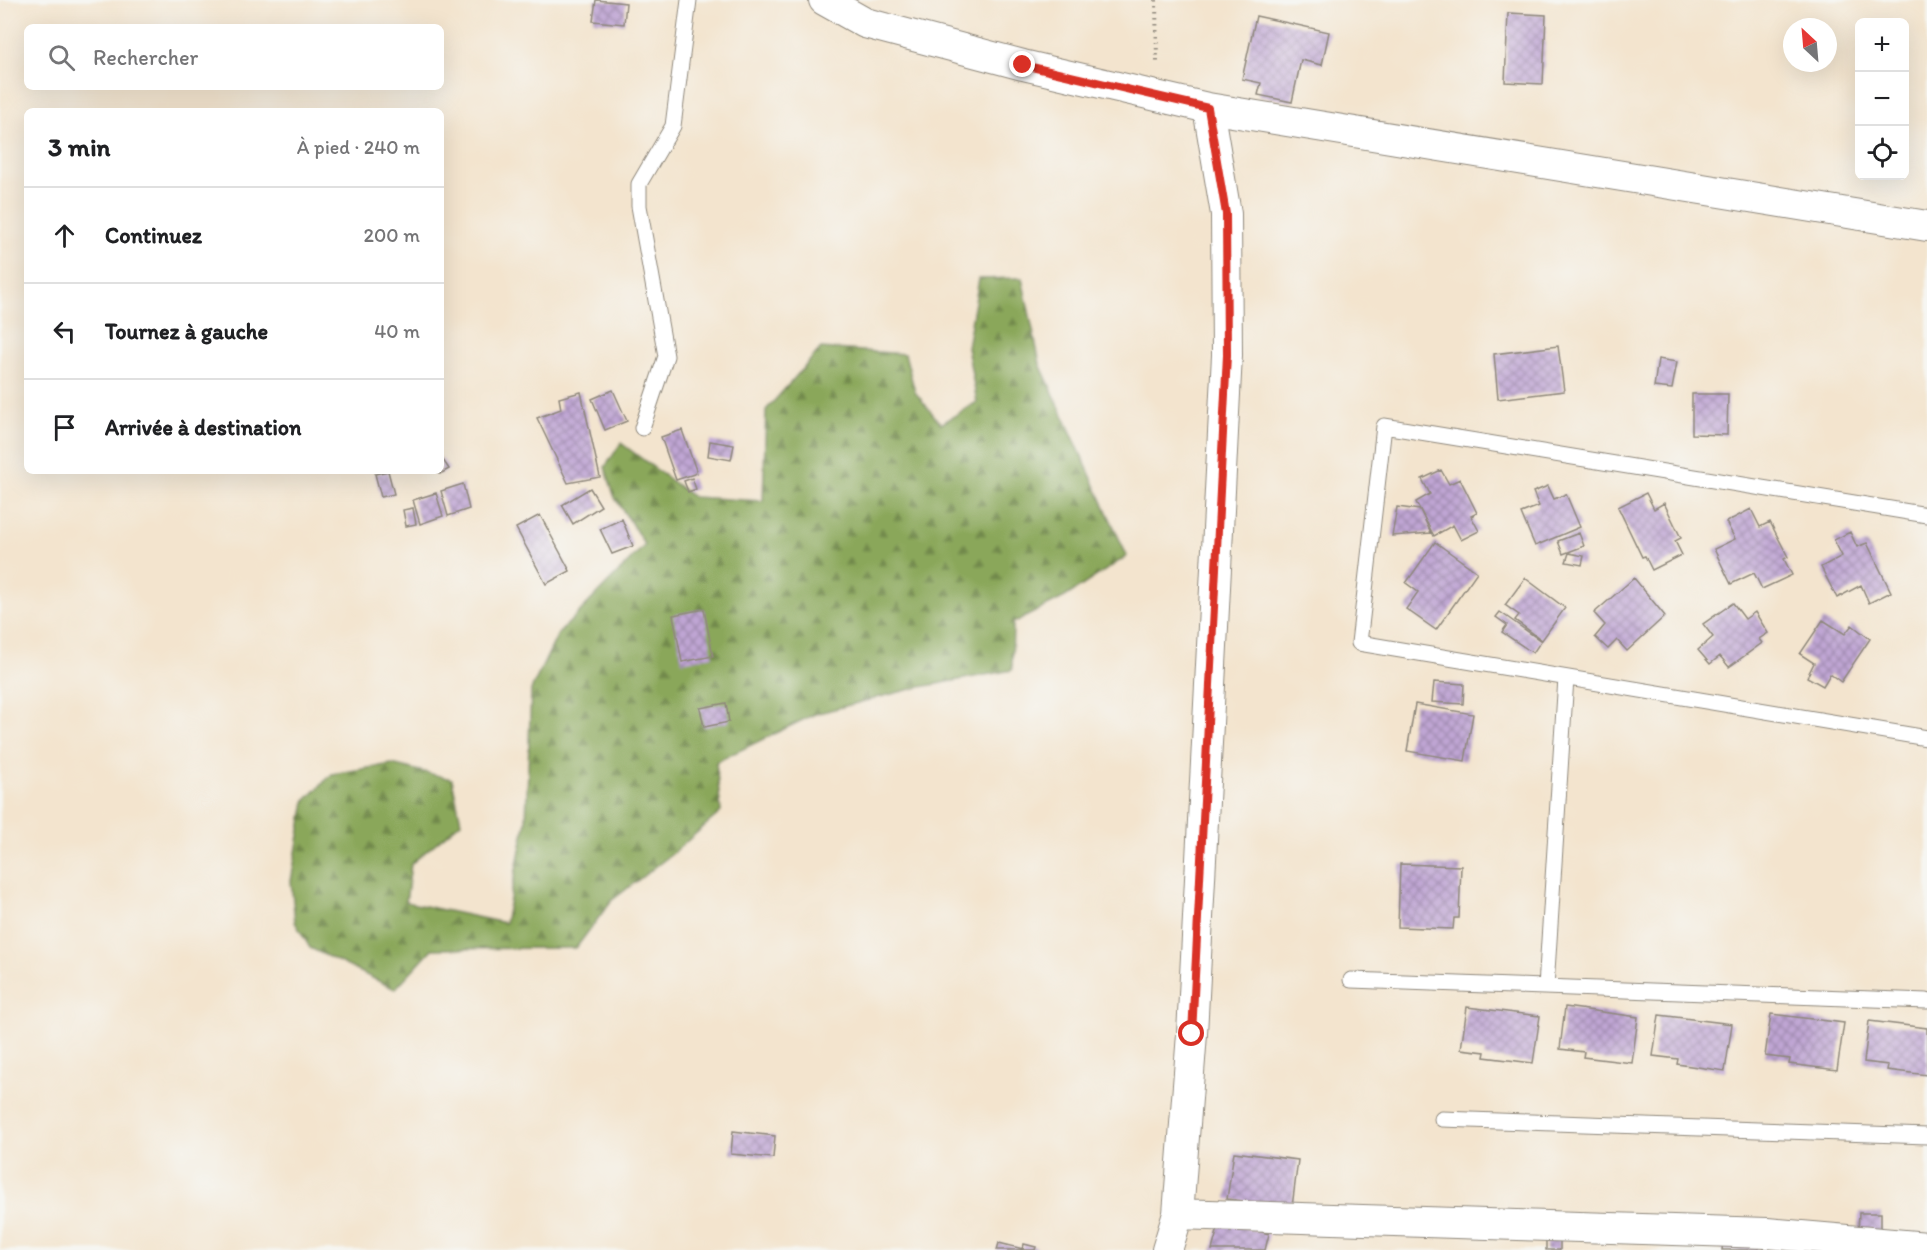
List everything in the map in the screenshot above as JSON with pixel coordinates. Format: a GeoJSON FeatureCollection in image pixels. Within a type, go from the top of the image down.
{"type":"FeatureCollection","features":[{"type":"Feature","properties":{"kind":"street"},"geometry":{"type":"LineString","coordinates":[[824,0],[865,22],[1023,65],[1208,108],[1927,226]]}},
{"type":"Feature","properties":{"kind":"street"},"geometry":{"type":"LineString","coordinates":[[1167,1250],[1178,1214],[1192,1034],[1227,355],[1226,214],[1208,108]]}},
{"type":"Feature","properties":{"kind":"street"},"geometry":{"type":"LineString","coordinates":[[1178,1214],[1767,1233],[1927,1247]]}},
{"type":"Feature","properties":{"kind":"lane"},"geometry":{"type":"LineString","coordinates":[[642,428],[666,356],[639,206],[639,184],[674,126],[688,0]]}},
{"type":"Feature","properties":{"kind":"lane"},"geometry":{"type":"LineString","coordinates":[[1927,515],[1384,426],[1359,644],[1927,738]]}},
{"type":"Feature","properties":{"kind":"lane"},"geometry":{"type":"LineString","coordinates":[[1546,987],[1566,678]]}},
{"type":"Feature","properties":{"kind":"lane"},"geometry":{"type":"LineString","coordinates":[[1351,980],[1927,1000]]}},
{"type":"Feature","properties":{"kind":"lane"},"geometry":{"type":"LineString","coordinates":[[1442,1119],[1927,1136]]}},
{"type":"Feature","properties":{"kind":"path"},"geometry":{"type":"LineString","coordinates":[[1156,0],[1158,96]]}},
{"type":"Feature","properties":{"kind":"green space"},"geometry":{"type":"Polygon","coordinates":[[[1022,278],[1040,364],[1127,556],[1065,597],[1013,623],[1012,670],[915,688],[815,714],[716,762],[721,812],[672,854],[611,901],[576,948],[432,949],[395,989],[310,948],[295,922],[291,881],[305,801],[332,774],[392,764],[452,779],[461,822],[411,864],[406,902],[505,923],[526,821],[531,690],[558,634],[645,545],[615,498],[605,467],[621,443],[693,497],[763,501],[766,410],[821,348],[905,354],[915,392],[941,424],[977,402],[967,347],[979,279],[1022,278]]]}},
{"type":"Feature","properties":{"kind":"building"},"geometry":{"type":"Polygon","coordinates":[[[596,0],[626,3],[624,24],[593,21],[596,0]]]}},
{"type":"Feature","properties":{"kind":"building"},"geometry":{"type":"Polygon","coordinates":[[[1508,13],[1546,15],[1543,84],[1505,82],[1508,13]]]}},
{"type":"Feature","properties":{"kind":"building"},"geometry":{"type":"Polygon","coordinates":[[[1256,16],[1329,32],[1322,65],[1301,60],[1292,102],[1258,95],[1261,83],[1242,79],[1256,16]]]}},
{"type":"Feature","properties":{"kind":"building"},"geometry":{"type":"Polygon","coordinates":[[[1558,346],[1564,391],[1498,399],[1494,354],[1558,346]]]}},
{"type":"Feature","properties":{"kind":"building"},"geometry":{"type":"Polygon","coordinates":[[[1658,359],[1677,362],[1672,389],[1654,387],[1658,359]]]}},
{"type":"Feature","properties":{"kind":"building"},"geometry":{"type":"Polygon","coordinates":[[[613,390],[627,421],[605,430],[592,399],[613,390]]]}},
{"type":"Feature","properties":{"kind":"building"},"geometry":{"type":"Polygon","coordinates":[[[581,392],[600,477],[568,483],[537,418],[561,409],[559,398],[581,392]]]}},
{"type":"Feature","properties":{"kind":"building"},"geometry":{"type":"Polygon","coordinates":[[[1692,394],[1728,394],[1727,435],[1692,434],[1692,394]]]}},
{"type":"Feature","properties":{"kind":"building"},"geometry":{"type":"Polygon","coordinates":[[[682,430],[697,473],[676,480],[661,437],[682,430]]]}},
{"type":"Feature","properties":{"kind":"building"},"geometry":{"type":"Polygon","coordinates":[[[710,441],[734,445],[731,460],[708,456],[710,441]]]}},
{"type":"Feature","properties":{"kind":"building"},"geometry":{"type":"Polygon","coordinates":[[[444,462],[449,469],[444,472],[444,462]]]}},
{"type":"Feature","properties":{"kind":"building"},"geometry":{"type":"Polygon","coordinates":[[[1441,470],[1449,484],[1460,479],[1477,513],[1471,516],[1479,531],[1461,540],[1453,525],[1434,536],[1416,502],[1430,494],[1422,479],[1441,470]]]}},
{"type":"Feature","properties":{"kind":"building"},"geometry":{"type":"Polygon","coordinates":[[[375,474],[389,474],[394,494],[381,497],[375,474]]]}},
{"type":"Feature","properties":{"kind":"building"},"geometry":{"type":"Polygon","coordinates":[[[692,478],[696,489],[688,492],[684,481],[692,478]]]}},
{"type":"Feature","properties":{"kind":"building"},"geometry":{"type":"Polygon","coordinates":[[[463,484],[469,509],[448,516],[441,491],[463,484]]]}},
{"type":"Feature","properties":{"kind":"building"},"geometry":{"type":"Polygon","coordinates":[[[1548,486],[1554,499],[1566,494],[1580,527],[1535,546],[1521,513],[1539,506],[1533,492],[1548,486]]]}},
{"type":"Feature","properties":{"kind":"building"},"geometry":{"type":"Polygon","coordinates":[[[590,488],[601,506],[573,524],[562,505],[590,488]]]}},
{"type":"Feature","properties":{"kind":"building"},"geometry":{"type":"Polygon","coordinates":[[[436,493],[443,516],[420,524],[413,500],[436,493]]]}},
{"type":"Feature","properties":{"kind":"building"},"geometry":{"type":"Polygon","coordinates":[[[1646,493],[1654,509],[1664,503],[1681,538],[1675,541],[1682,555],[1652,570],[1645,556],[1642,557],[1618,507],[1646,493]]]}},
{"type":"Feature","properties":{"kind":"building"},"geometry":{"type":"Polygon","coordinates":[[[1397,507],[1420,510],[1431,533],[1392,536],[1397,507]]]}},
{"type":"Feature","properties":{"kind":"building"},"geometry":{"type":"Polygon","coordinates":[[[413,508],[416,524],[406,526],[403,510],[413,508]]]}},
{"type":"Feature","properties":{"kind":"building"},"geometry":{"type":"Polygon","coordinates":[[[1751,509],[1760,527],[1770,522],[1788,557],[1784,559],[1792,575],[1762,589],[1754,573],[1731,584],[1714,549],[1735,539],[1726,522],[1751,509]]]}},
{"type":"Feature","properties":{"kind":"building"},"geometry":{"type":"Polygon","coordinates":[[[540,515],[570,571],[546,584],[516,528],[540,515]]]}},
{"type":"Feature","properties":{"kind":"building"},"geometry":{"type":"Polygon","coordinates":[[[622,519],[633,546],[612,554],[600,529],[622,519]]]}},
{"type":"Feature","properties":{"kind":"building"},"geometry":{"type":"Polygon","coordinates":[[[1850,532],[1857,547],[1867,543],[1891,592],[1869,603],[1861,585],[1837,598],[1821,567],[1842,556],[1834,540],[1850,532]]]}},
{"type":"Feature","properties":{"kind":"building"},"geometry":{"type":"Polygon","coordinates":[[[1579,533],[1584,546],[1563,554],[1558,541],[1579,533]]]}},
{"type":"Feature","properties":{"kind":"building"},"geometry":{"type":"Polygon","coordinates":[[[1435,542],[1477,572],[1436,630],[1406,609],[1418,592],[1406,583],[1435,542]]]}},
{"type":"Feature","properties":{"kind":"building"},"geometry":{"type":"Polygon","coordinates":[[[1569,553],[1584,556],[1582,565],[1566,562],[1569,553]]]}},
{"type":"Feature","properties":{"kind":"building"},"geometry":{"type":"Polygon","coordinates":[[[1525,578],[1565,608],[1542,640],[1515,620],[1519,615],[1505,605],[1525,578]]]}},
{"type":"Feature","properties":{"kind":"building"},"geometry":{"type":"Polygon","coordinates":[[[1634,578],[1665,616],[1627,651],[1617,640],[1608,649],[1595,637],[1605,625],[1594,613],[1634,578]]]}},
{"type":"Feature","properties":{"kind":"building"},"geometry":{"type":"Polygon","coordinates":[[[1733,603],[1745,619],[1755,612],[1768,633],[1759,639],[1762,643],[1729,667],[1720,656],[1710,664],[1698,650],[1713,637],[1703,624],[1733,603]]]}},
{"type":"Feature","properties":{"kind":"building"},"geometry":{"type":"Polygon","coordinates":[[[704,609],[713,656],[682,662],[673,615],[704,609]]]}},
{"type":"Feature","properties":{"kind":"building"},"geometry":{"type":"Polygon","coordinates":[[[1500,612],[1541,641],[1533,653],[1502,632],[1507,625],[1496,617],[1500,612]]]}},
{"type":"Feature","properties":{"kind":"building"},"geometry":{"type":"Polygon","coordinates":[[[1823,620],[1845,634],[1852,625],[1870,639],[1841,682],[1830,674],[1823,686],[1807,677],[1814,663],[1800,654],[1823,620]]]}},
{"type":"Feature","properties":{"kind":"building"},"geometry":{"type":"Polygon","coordinates":[[[1434,682],[1464,684],[1463,704],[1432,702],[1434,682]]]}},
{"type":"Feature","properties":{"kind":"building"},"geometry":{"type":"Polygon","coordinates":[[[726,703],[729,722],[704,727],[700,708],[726,703]]]}},
{"type":"Feature","properties":{"kind":"building"},"geometry":{"type":"Polygon","coordinates":[[[1415,704],[1473,714],[1465,761],[1407,751],[1415,704]]]}},
{"type":"Feature","properties":{"kind":"building"},"geometry":{"type":"Polygon","coordinates":[[[1400,864],[1461,866],[1459,918],[1454,918],[1453,929],[1398,927],[1400,864]]]}},
{"type":"Feature","properties":{"kind":"building"},"geometry":{"type":"Polygon","coordinates":[[[1467,1007],[1540,1016],[1533,1063],[1484,1057],[1485,1052],[1461,1049],[1467,1007]]]}},
{"type":"Feature","properties":{"kind":"building"},"geometry":{"type":"Polygon","coordinates":[[[1565,1007],[1638,1017],[1632,1063],[1583,1057],[1584,1052],[1560,1049],[1565,1007]]]}},
{"type":"Feature","properties":{"kind":"building"},"geometry":{"type":"Polygon","coordinates":[[[1771,1014],[1844,1023],[1837,1070],[1789,1064],[1790,1059],[1765,1056],[1771,1014]]]}},
{"type":"Feature","properties":{"kind":"building"},"geometry":{"type":"Polygon","coordinates":[[[1659,1015],[1732,1024],[1725,1071],[1677,1064],[1678,1059],[1653,1056],[1659,1015]]]}},
{"type":"Feature","properties":{"kind":"building"},"geometry":{"type":"Polygon","coordinates":[[[1869,1021],[1927,1028],[1927,1075],[1887,1070],[1888,1065],[1864,1062],[1869,1021]]]}},
{"type":"Feature","properties":{"kind":"building"},"geometry":{"type":"Polygon","coordinates":[[[733,1131],[775,1136],[773,1158],[731,1154],[733,1131]]]}},
{"type":"Feature","properties":{"kind":"building"},"geometry":{"type":"Polygon","coordinates":[[[1234,1152],[1298,1160],[1292,1207],[1227,1199],[1234,1152]]]}},
{"type":"Feature","properties":{"kind":"building"},"geometry":{"type":"Polygon","coordinates":[[[1859,1213],[1881,1213],[1881,1233],[1858,1233],[1859,1213]]]}},
{"type":"Feature","properties":{"kind":"building"},"geometry":{"type":"Polygon","coordinates":[[[1220,1221],[1269,1234],[1265,1250],[1212,1250],[1220,1221]]]}},
{"type":"Feature","properties":{"kind":"building"},"geometry":{"type":"Polygon","coordinates":[[[1546,1238],[1560,1238],[1560,1250],[1546,1250],[1546,1238]]]}},
{"type":"Feature","properties":{"kind":"building"},"geometry":{"type":"Polygon","coordinates":[[[1723,1242],[1759,1245],[1758,1250],[1722,1250],[1723,1242]]]}},
{"type":"Feature","properties":{"kind":"building"},"geometry":{"type":"Polygon","coordinates":[[[999,1243],[1023,1249],[1024,1244],[1036,1247],[1035,1250],[997,1250],[999,1243]]]}},
{"type":"Feature","properties":{"kind":"route"},"geometry":{"type":"LineString","coordinates":[[1023,65],[1208,108],[1226,214],[1227,355],[1192,1034]]}}]}
